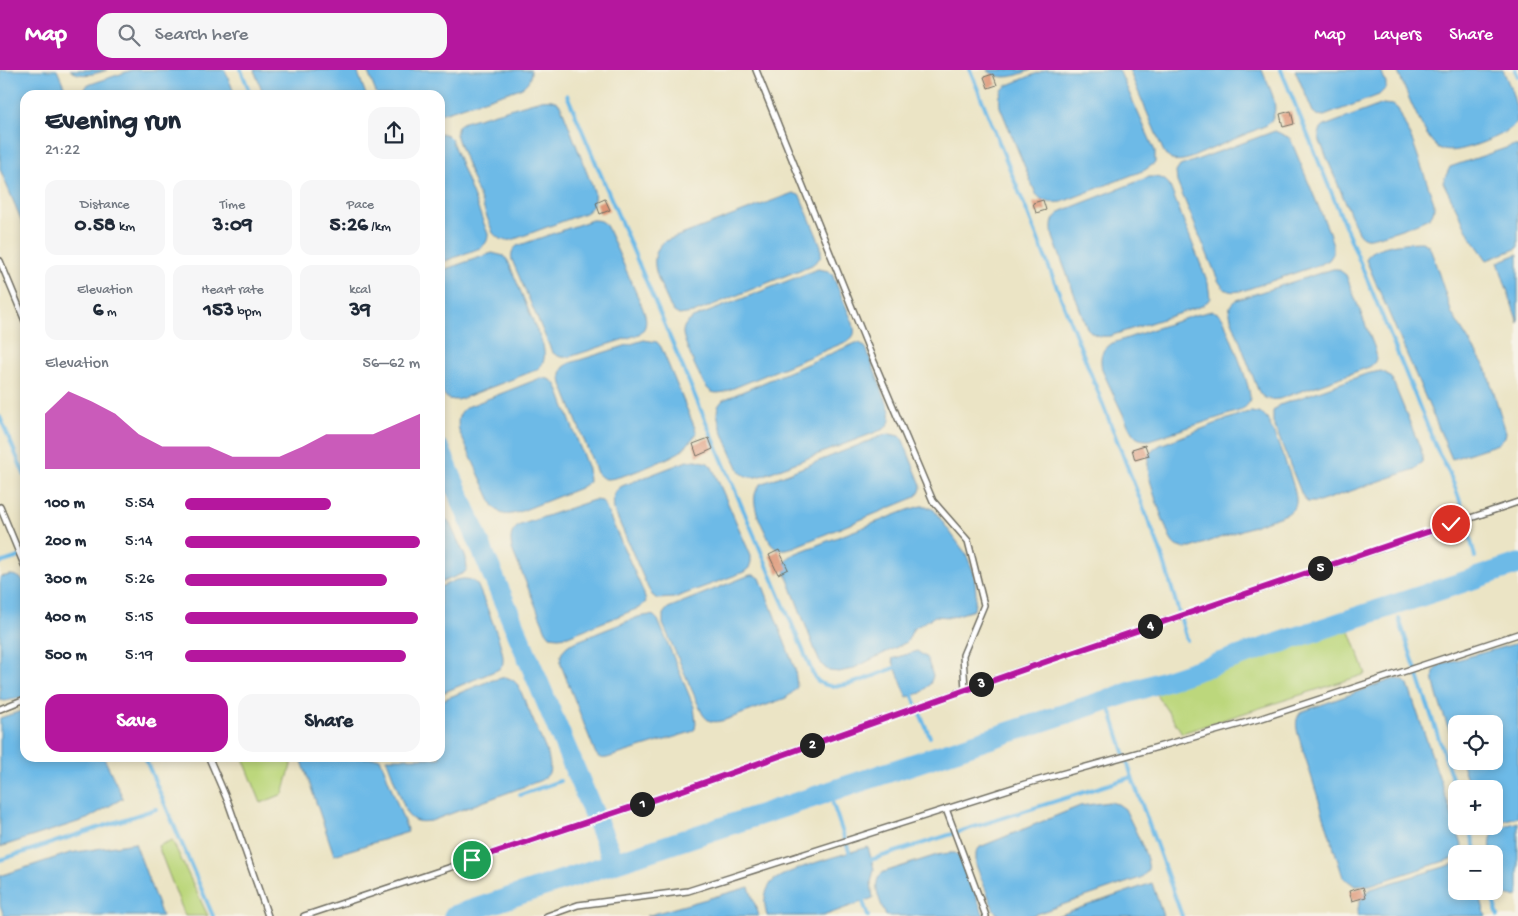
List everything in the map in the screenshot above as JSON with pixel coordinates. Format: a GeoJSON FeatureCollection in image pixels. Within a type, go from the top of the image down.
{"type":"FeatureCollection","features":[{"type":"Feature","properties":{"kind":"lane"},"geometry":{"type":"LineString","coordinates":[[756,70],[872,357],[933,501],[968,541],[984,605],[962,655],[965,690]]}},
{"type":"Feature","properties":{"kind":"lane"},"geometry":{"type":"LineString","coordinates":[[0,261],[20,309]]}},
{"type":"Feature","properties":{"kind":"lane"},"geometry":{"type":"LineString","coordinates":[[304,916],[683,790],[965,690],[1518,502]]}},
{"type":"Feature","properties":{"kind":"lane"},"geometry":{"type":"LineString","coordinates":[[0,507],[20,555]]}},
{"type":"Feature","properties":{"kind":"lane"},"geometry":{"type":"LineString","coordinates":[[546,916],[578,905],[688,891],[1025,784],[1262,718],[1518,634]]}},
{"type":"Feature","properties":{"kind":"lane"},"geometry":{"type":"LineString","coordinates":[[0,709],[20,701]]}},
{"type":"Feature","properties":{"kind":"lane"},"geometry":{"type":"LineString","coordinates":[[211,762],[228,802],[268,916]]}},
{"type":"Feature","properties":{"kind":"lane"},"geometry":{"type":"LineString","coordinates":[[946,809],[986,916]]}},
{"type":"Feature","properties":{"kind":"green space"},"geometry":{"type":"Polygon","coordinates":[[[1349,629],[1366,674],[1182,733],[1154,691],[1349,629]]]}},
{"type":"Feature","properties":{"kind":"green space"},"geometry":{"type":"Polygon","coordinates":[[[245,762],[292,762],[283,794],[261,803],[245,762]]]}},
{"type":"Feature","properties":{"kind":"green space"},"geometry":{"type":"Polygon","coordinates":[[[172,840],[208,916],[185,916],[158,846],[172,840]]]}},
{"type":"Feature","properties":{"kind":"water"},"geometry":{"type":"Polygon","coordinates":[[[0,70],[57,70],[66,90],[20,90],[20,217],[0,169],[0,70]]]}},
{"type":"Feature","properties":{"kind":"water"},"geometry":{"type":"Polygon","coordinates":[[[70,70],[107,70],[83,75],[70,70]]]}},
{"type":"Feature","properties":{"kind":"water"},"geometry":{"type":"Polygon","coordinates":[[[132,70],[225,70],[233,90],[84,90],[91,84],[132,70]]]}},
{"type":"Feature","properties":{"kind":"water"},"geometry":{"type":"Polygon","coordinates":[[[254,70],[357,70],[364,90],[262,90],[254,70]]]}},
{"type":"Feature","properties":{"kind":"water"},"geometry":{"type":"Polygon","coordinates":[[[367,70],[531,70],[529,80],[521,88],[445,112],[445,90],[375,90],[367,70]]]}},
{"type":"Feature","properties":{"kind":"water"},"geometry":{"type":"Polygon","coordinates":[[[987,70],[1031,70],[1014,76],[1003,77],[992,74],[987,70]]]}},
{"type":"Feature","properties":{"kind":"water"},"geometry":{"type":"Polygon","coordinates":[[[1045,70],[1119,70],[1155,151],[1155,163],[1145,170],[1062,202],[1047,202],[1041,199],[1036,194],[1000,107],[1000,98],[1006,86],[1045,70]]]}},
{"type":"Feature","properties":{"kind":"water"},"geometry":{"type":"Polygon","coordinates":[[[1129,70],[1262,70],[1274,99],[1274,113],[1267,125],[1188,159],[1173,160],[1163,150],[1129,70]]]}},
{"type":"Feature","properties":{"kind":"water"},"geometry":{"type":"Polygon","coordinates":[[[1295,70],[1381,70],[1386,88],[1379,95],[1324,116],[1317,115],[1313,112],[1295,70]]]}},
{"type":"Feature","properties":{"kind":"water"},"geometry":{"type":"Polygon","coordinates":[[[1397,70],[1503,70],[1515,102],[1517,123],[1502,134],[1479,144],[1456,150],[1443,150],[1433,143],[1421,124],[1397,70]]]}},
{"type":"Feature","properties":{"kind":"water"},"geometry":{"type":"Polygon","coordinates":[[[541,100],[552,100],[561,106],[594,191],[593,204],[585,213],[512,240],[502,240],[493,233],[456,134],[458,126],[464,122],[541,100]]]}},
{"type":"Feature","properties":{"kind":"water"},"geometry":{"type":"Polygon","coordinates":[[[1383,104],[1393,105],[1398,109],[1414,145],[1434,203],[1434,209],[1430,217],[1418,223],[1387,234],[1366,238],[1357,230],[1319,139],[1319,134],[1320,130],[1327,125],[1383,104]]]}},
{"type":"Feature","properties":{"kind":"water"},"geometry":{"type":"Polygon","coordinates":[[[1275,131],[1290,138],[1329,232],[1333,254],[1329,260],[1321,264],[1245,290],[1229,291],[1218,280],[1177,182],[1176,172],[1180,166],[1275,131]]]}},
{"type":"Feature","properties":{"kind":"water"},"geometry":{"type":"Polygon","coordinates":[[[445,134],[451,139],[488,234],[488,239],[480,248],[445,261],[445,134]]]}},
{"type":"Feature","properties":{"kind":"water"},"geometry":{"type":"Polygon","coordinates":[[[1512,146],[1518,146],[1518,248],[1487,260],[1470,236],[1443,182],[1450,167],[1512,146]]]}},
{"type":"Feature","properties":{"kind":"water"},"geometry":{"type":"Polygon","coordinates":[[[1149,177],[1160,178],[1169,184],[1208,283],[1210,298],[1202,306],[1110,336],[1097,335],[1087,328],[1053,237],[1053,222],[1062,211],[1149,177]]]}},
{"type":"Feature","properties":{"kind":"water"},"geometry":{"type":"Polygon","coordinates":[[[793,193],[801,198],[821,246],[821,257],[812,265],[693,313],[679,315],[674,312],[656,272],[655,256],[665,241],[793,193]]]}},
{"type":"Feature","properties":{"kind":"water"},"geometry":{"type":"Polygon","coordinates":[[[592,220],[601,221],[607,227],[643,308],[646,321],[644,329],[637,335],[572,356],[562,357],[552,352],[512,260],[512,254],[517,246],[592,220]]]}},
{"type":"Feature","properties":{"kind":"water"},"geometry":{"type":"Polygon","coordinates":[[[1422,242],[1428,245],[1431,250],[1452,314],[1486,368],[1506,432],[1505,437],[1498,444],[1452,459],[1366,260],[1374,251],[1390,245],[1422,242]]]}},
{"type":"Feature","properties":{"kind":"water"},"geometry":{"type":"Polygon","coordinates":[[[492,253],[504,256],[508,261],[543,345],[544,359],[542,365],[536,370],[458,400],[449,399],[445,396],[445,269],[492,253]]]}},
{"type":"Feature","properties":{"kind":"water"},"geometry":{"type":"Polygon","coordinates":[[[1518,254],[1518,323],[1498,262],[1518,254]]]}},
{"type":"Feature","properties":{"kind":"water"},"geometry":{"type":"Polygon","coordinates":[[[818,269],[829,271],[832,274],[853,323],[854,335],[848,341],[724,392],[714,393],[709,390],[698,372],[684,338],[683,331],[687,323],[693,318],[818,269]]]}},
{"type":"Feature","properties":{"kind":"water"},"geometry":{"type":"Polygon","coordinates":[[[1338,269],[1346,275],[1375,349],[1376,357],[1374,363],[1369,367],[1279,399],[1264,398],[1258,390],[1231,318],[1230,306],[1236,300],[1338,269]]]}},
{"type":"Feature","properties":{"kind":"water"},"geometry":{"type":"Polygon","coordinates":[[[1212,311],[1218,313],[1223,318],[1244,372],[1250,394],[1248,404],[1239,411],[1149,440],[1137,438],[1129,427],[1102,370],[1101,358],[1103,352],[1110,344],[1212,311]]]}},
{"type":"Feature","properties":{"kind":"water"},"geometry":{"type":"Polygon","coordinates":[[[644,340],[657,342],[661,347],[697,433],[681,451],[645,468],[607,479],[597,473],[562,384],[562,372],[564,367],[570,363],[644,340]]]}},
{"type":"Feature","properties":{"kind":"water"},"geometry":{"type":"Polygon","coordinates":[[[856,343],[860,343],[866,348],[890,411],[890,422],[886,427],[761,476],[750,477],[740,472],[725,439],[719,420],[717,412],[722,401],[856,343]]]}},
{"type":"Feature","properties":{"kind":"water"},"geometry":{"type":"Polygon","coordinates":[[[1381,371],[1392,379],[1421,450],[1422,462],[1415,469],[1319,502],[1307,502],[1302,495],[1273,422],[1273,411],[1280,405],[1366,374],[1381,371]]]}},
{"type":"Feature","properties":{"kind":"water"},"geometry":{"type":"Polygon","coordinates":[[[538,379],[549,379],[557,386],[588,469],[589,482],[580,488],[519,512],[504,514],[493,505],[459,431],[459,417],[467,407],[538,379]]]}},
{"type":"Feature","properties":{"kind":"water"},"geometry":{"type":"Polygon","coordinates":[[[1251,412],[1263,414],[1267,418],[1293,486],[1296,496],[1295,506],[1287,514],[1191,548],[1177,546],[1169,536],[1154,496],[1148,464],[1150,454],[1160,445],[1241,414],[1251,412]]]}},
{"type":"Feature","properties":{"kind":"water"},"geometry":{"type":"Polygon","coordinates":[[[890,434],[902,438],[921,485],[920,492],[917,495],[794,547],[781,549],[775,547],[770,542],[755,505],[757,490],[761,484],[890,434]]]}},
{"type":"Feature","properties":{"kind":"water"},"geometry":{"type":"Polygon","coordinates":[[[696,460],[708,463],[712,467],[751,556],[751,562],[749,568],[744,572],[674,598],[657,599],[648,588],[614,510],[614,496],[616,491],[622,486],[687,461],[696,460]]]}},
{"type":"Feature","properties":{"kind":"water"},"geometry":{"type":"Polygon","coordinates":[[[594,500],[602,501],[604,504],[643,591],[646,602],[639,608],[568,636],[550,636],[546,631],[512,549],[512,535],[514,530],[520,525],[594,500]]]}},
{"type":"Feature","properties":{"kind":"water"},"geometry":{"type":"Polygon","coordinates":[[[921,506],[934,510],[966,554],[974,573],[976,593],[974,610],[951,617],[935,616],[913,629],[907,642],[852,669],[839,672],[829,671],[818,658],[786,574],[785,565],[787,560],[794,554],[921,506]]]}},
{"type":"Feature","properties":{"kind":"water"},"geometry":{"type":"Polygon","coordinates":[[[445,519],[449,522],[466,558],[467,569],[464,573],[445,581],[445,519]]]}},
{"type":"Feature","properties":{"kind":"water"},"geometry":{"type":"Polygon","coordinates":[[[11,575],[20,578],[20,698],[5,701],[0,700],[0,577],[11,575]]]}},
{"type":"Feature","properties":{"kind":"water"},"geometry":{"type":"Polygon","coordinates":[[[750,575],[760,578],[795,669],[797,687],[786,698],[725,720],[712,721],[707,719],[702,713],[663,624],[663,614],[668,608],[750,575]]]}},
{"type":"Feature","properties":{"kind":"water"},"geometry":{"type":"Polygon","coordinates":[[[456,580],[472,580],[478,586],[498,636],[503,655],[503,664],[497,670],[445,692],[445,585],[456,580]]]}},
{"type":"Feature","properties":{"kind":"water"},"geometry":{"type":"Polygon","coordinates":[[[650,615],[658,620],[694,707],[695,729],[691,732],[607,758],[598,757],[561,665],[562,653],[570,644],[638,617],[650,615]]]}},
{"type":"Feature","properties":{"kind":"water"},"geometry":{"type":"Polygon","coordinates":[[[1518,643],[1518,817],[1503,821],[1503,780],[1467,780],[1464,770],[1503,770],[1503,715],[1448,715],[1448,726],[1438,698],[1434,678],[1436,668],[1442,664],[1518,643]]]}},
{"type":"Feature","properties":{"kind":"water"},"geometry":{"type":"Polygon","coordinates":[[[917,651],[927,658],[933,676],[930,684],[921,693],[907,697],[892,659],[917,651]]]}},
{"type":"Feature","properties":{"kind":"water"},"geometry":{"type":"Polygon","coordinates":[[[506,677],[518,685],[548,755],[550,771],[539,781],[431,821],[421,822],[412,819],[407,814],[388,762],[445,762],[445,699],[489,681],[506,677]]]}},
{"type":"Feature","properties":{"kind":"water"},"geometry":{"type":"Polygon","coordinates":[[[1398,679],[1408,685],[1448,804],[1448,835],[1459,835],[1462,845],[1448,845],[1448,860],[1370,885],[1355,886],[1343,877],[1296,725],[1301,712],[1398,679]]]}},
{"type":"Feature","properties":{"kind":"water"},"geometry":{"type":"Polygon","coordinates":[[[20,712],[20,762],[106,762],[123,798],[87,819],[0,847],[0,718],[20,712]]]}},
{"type":"Feature","properties":{"kind":"water"},"geometry":{"type":"Polygon","coordinates":[[[302,762],[382,762],[408,832],[334,855],[302,762]]]}},
{"type":"Feature","properties":{"kind":"water"},"geometry":{"type":"Polygon","coordinates":[[[1109,802],[1118,804],[1125,809],[1146,857],[1148,869],[1145,874],[1140,878],[1030,916],[1001,916],[997,914],[976,865],[976,852],[980,847],[1080,806],[1109,802]]]}},
{"type":"Feature","properties":{"kind":"water"},"geometry":{"type":"Polygon","coordinates":[[[1518,822],[1518,896],[1510,896],[1503,892],[1503,845],[1491,845],[1493,835],[1503,835],[1503,827],[1518,822]]]}},
{"type":"Feature","properties":{"kind":"water"},"geometry":{"type":"Polygon","coordinates":[[[135,843],[162,916],[4,916],[0,905],[0,876],[70,853],[135,843]]]}},
{"type":"Feature","properties":{"kind":"water"},"geometry":{"type":"Polygon","coordinates":[[[868,847],[874,869],[871,883],[873,898],[823,916],[767,916],[765,895],[771,883],[778,878],[802,867],[868,847]]]}},
{"type":"Feature","properties":{"kind":"water"},"geometry":{"type":"Polygon","coordinates":[[[949,853],[955,853],[960,856],[984,916],[886,916],[879,899],[877,886],[877,881],[884,872],[949,853]]]}},
{"type":"Feature","properties":{"kind":"water"},"geometry":{"type":"Polygon","coordinates":[[[1448,866],[1448,900],[1481,900],[1486,916],[1358,916],[1360,901],[1371,889],[1448,866]]]}},
{"type":"Feature","properties":{"kind":"water"},"geometry":{"type":"Polygon","coordinates":[[[1152,883],[1163,916],[1057,916],[1152,883]]]}},
{"type":"Feature","properties":{"kind":"water"},"geometry":{"type":"Polygon","coordinates":[[[749,887],[759,916],[646,916],[749,887]]]}},
{"type":"Feature","properties":{"kind":"building"},"geometry":{"type":"Polygon","coordinates":[[[993,74],[997,85],[988,88],[984,77],[993,74]]]}},
{"type":"Feature","properties":{"kind":"building"},"geometry":{"type":"Polygon","coordinates":[[[1291,111],[1294,124],[1283,127],[1280,114],[1291,111]]]}},
{"type":"Feature","properties":{"kind":"building"},"geometry":{"type":"Polygon","coordinates":[[[605,199],[610,210],[600,214],[596,203],[605,199]]]}},
{"type":"Feature","properties":{"kind":"building"},"geometry":{"type":"Polygon","coordinates":[[[1043,200],[1046,210],[1036,213],[1033,203],[1043,200]]]}},
{"type":"Feature","properties":{"kind":"building"},"geometry":{"type":"Polygon","coordinates":[[[709,438],[713,449],[697,456],[693,444],[709,438]]]}},
{"type":"Feature","properties":{"kind":"building"},"geometry":{"type":"Polygon","coordinates":[[[1145,445],[1149,456],[1135,460],[1132,449],[1145,445]]]}},
{"type":"Feature","properties":{"kind":"building"},"geometry":{"type":"Polygon","coordinates":[[[779,550],[788,569],[778,574],[769,555],[779,550]]]}},
{"type":"Feature","properties":{"kind":"building"},"geometry":{"type":"Polygon","coordinates":[[[1363,887],[1366,897],[1352,901],[1349,891],[1363,887]]]}},
{"type":"Feature","properties":{"kind":"waterway"},"geometry":{"type":"LineString","coordinates":[[241,70],[249,90]]}},
{"type":"Feature","properties":{"kind":"waterway"},"geometry":{"type":"LineString","coordinates":[[970,70],[1162,555],[1187,640]]}},
{"type":"Feature","properties":{"kind":"waterway"},"geometry":{"type":"LineString","coordinates":[[1281,70],[1439,454],[1451,478],[1461,504],[1475,557]]}},
{"type":"Feature","properties":{"kind":"waterway"},"geometry":{"type":"LineString","coordinates":[[1515,70],[1518,76]]}},
{"type":"Feature","properties":{"kind":"waterway"},"geometry":{"type":"LineString","coordinates":[[567,95],[814,676],[824,685],[845,685],[899,666]]}},
{"type":"Feature","properties":{"kind":"waterway"},"geometry":{"type":"LineString","coordinates":[[0,417],[20,464]]}},
{"type":"Feature","properties":{"kind":"waterway"},"geometry":{"type":"LineString","coordinates":[[445,462],[612,857]]}},
{"type":"Feature","properties":{"kind":"waterway"},"geometry":{"type":"LineString","coordinates":[[0,563],[20,557]]}},
{"type":"Feature","properties":{"kind":"waterway"},"geometry":{"type":"LineString","coordinates":[[454,916],[1518,564]]}},
{"type":"Feature","properties":{"kind":"waterway"},"geometry":{"type":"LineString","coordinates":[[1399,619],[1453,780]]}},
{"type":"Feature","properties":{"kind":"waterway"},"geometry":{"type":"LineString","coordinates":[[912,694],[930,737]]}},
{"type":"Feature","properties":{"kind":"waterway"},"geometry":{"type":"LineString","coordinates":[[1109,706],[1132,777],[1182,916]]}},
{"type":"Feature","properties":{"kind":"waterway"},"geometry":{"type":"LineString","coordinates":[[147,762],[213,916]]}},
{"type":"Feature","properties":{"kind":"waterway"},"geometry":{"type":"LineString","coordinates":[[867,861],[1132,777]]}},
{"type":"Feature","properties":{"kind":"waterway"},"geometry":{"type":"LineString","coordinates":[[520,795],[560,781]]}},
{"type":"Feature","properties":{"kind":"waterway"},"geometry":{"type":"LineString","coordinates":[[833,804],[851,857]]}},
{"type":"Feature","properties":{"kind":"waterway"},"geometry":{"type":"LineString","coordinates":[[0,860],[156,809]]}},
{"type":"Feature","properties":{"kind":"waterway"},"geometry":{"type":"LineString","coordinates":[[1471,835],[1475,845]]}},
{"type":"Feature","properties":{"kind":"waterway"},"geometry":{"type":"LineString","coordinates":[[862,899],[868,916]]}},
{"type":"Feature","properties":{"kind":"waterway"},"geometry":{"type":"LineString","coordinates":[[1493,900],[1498,916]]}},
{"type":"Feature","properties":{"kind":"route"},"geometry":{"type":"LineString","coordinates":[[472,860],[683,790],[1048,661],[1451,524]]}}]}
